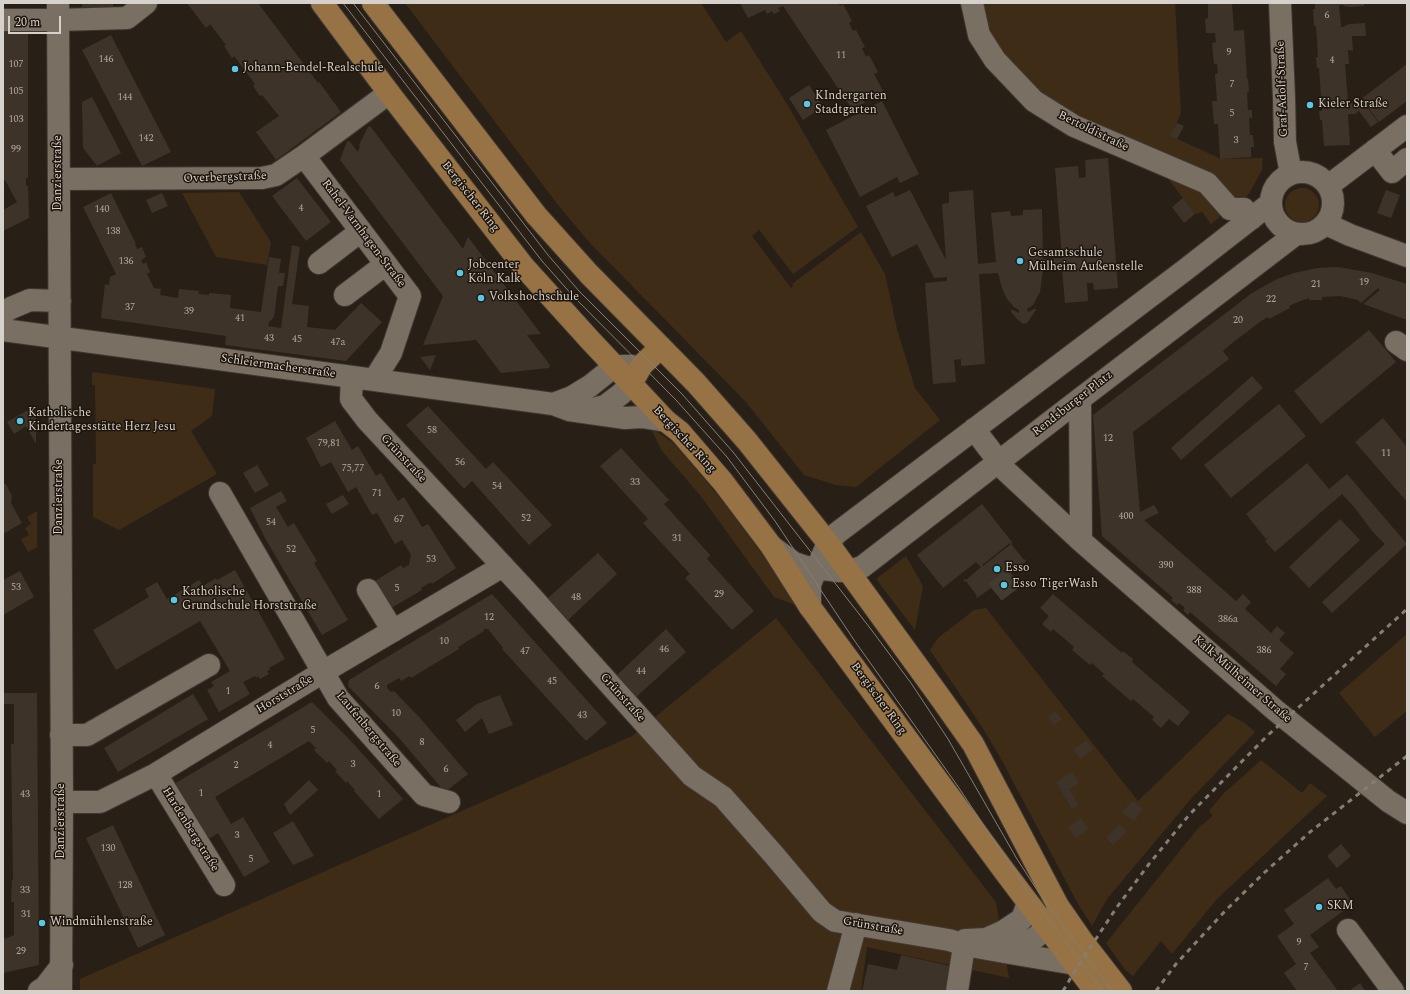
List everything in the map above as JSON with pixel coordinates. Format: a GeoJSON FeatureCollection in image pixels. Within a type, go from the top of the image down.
{"type":"FeatureCollection","features":[{"type":"Feature","properties":{"kind":"main road","name":"Bergischer Ring"},"geometry":{"type":"LineString","coordinates":[[322,3],[389,93],[524,267],[631,384],[666,421],[680,432],[723,482],[772,547],[810,607],[1095,991]]}},
{"type":"Feature","properties":{"kind":"main road"},"geometry":{"type":"LineString","coordinates":[[373,3],[536,215],[588,274],[696,383],[747,441],[828,543],[973,744],[1058,906],[1121,991]]}},
{"type":"Feature","properties":{"kind":"main road"},"geometry":{"type":"LineString","coordinates":[[631,384],[642,365],[661,347]]}},
{"type":"Feature","properties":{"kind":"street"},"geometry":{"type":"LineString","coordinates":[[3,20],[58,12],[128,18],[146,3]]}},
{"type":"Feature","properties":{"kind":"street","name":"Bertoldistraße"},"geometry":{"type":"LineString","coordinates":[[972,3],[979,36],[995,60],[1034,101],[1074,126],[1207,183],[1230,210],[1244,209],[1251,219]]}},
{"type":"Feature","properties":{"kind":"street","name":"Graf-Adolf-Straße"},"geometry":{"type":"LineString","coordinates":[[1280,3],[1285,142],[1291,174]]}},
{"type":"Feature","properties":{"kind":"street","name":"Danzierstraße"},"geometry":{"type":"LineString","coordinates":[[58,12],[62,802],[61,991]]}},
{"type":"Feature","properties":{"kind":"street","name":"Overbergstraße"},"geometry":{"type":"LineString","coordinates":[[59,179],[262,178],[276,175],[389,93]]}},
{"type":"Feature","properties":{"kind":"street"},"geometry":{"type":"LineString","coordinates":[[1328,186],[1407,126]]}},
{"type":"Feature","properties":{"kind":"street"},"geometry":{"type":"LineString","coordinates":[[1375,150],[1392,172],[1407,159]]}},
{"type":"Feature","properties":{"kind":"street","name":"Rahel-Varnhagen-Straße"},"geometry":{"type":"LineString","coordinates":[[304,156],[410,296],[391,353],[374,380]]}},
{"type":"Feature","properties":{"kind":"street"},"geometry":{"type":"LineString","coordinates":[[1299,172],[1309,173],[1320,178],[1328,186],[1332,198],[1332,210],[1326,224],[1319,230],[1308,234],[1296,234],[1286,230],[1278,223],[1273,214],[1271,203],[1274,189],[1284,178],[1299,172]]}},
{"type":"Feature","properties":{"kind":"street"},"geometry":{"type":"LineString","coordinates":[[810,607],[810,585],[828,543],[837,533],[1271,203]]}},
{"type":"Feature","properties":{"kind":"street"},"geometry":{"type":"LineString","coordinates":[[1326,224],[1350,235],[1407,256]]}},
{"type":"Feature","properties":{"kind":"street"},"geometry":{"type":"LineString","coordinates":[[319,263],[361,231]]}},
{"type":"Feature","properties":{"kind":"street","name":"Rendsburger Platz"},"geometry":{"type":"LineString","coordinates":[[848,571],[862,567],[1080,398],[1296,234]]}},
{"type":"Feature","properties":{"kind":"street"},"geometry":{"type":"LineString","coordinates":[[345,295],[386,264]]}},
{"type":"Feature","properties":{"kind":"street"},"geometry":{"type":"LineString","coordinates":[[6,304],[30,300],[60,301]]}},
{"type":"Feature","properties":{"kind":"street","name":"Schleiermacherstraße"},"geometry":{"type":"LineString","coordinates":[[3,330],[553,404],[569,410],[624,418],[642,417],[666,421]]}},
{"type":"Feature","properties":{"kind":"street"},"geometry":{"type":"LineString","coordinates":[[615,366],[642,365]]}},
{"type":"Feature","properties":{"kind":"street","name":"Schleiermacherstraße"},"geometry":{"type":"LineString","coordinates":[[553,404],[572,397],[590,386],[615,366]]}},
{"type":"Feature","properties":{"kind":"street","name":"Grünstraße"},"geometry":{"type":"LineString","coordinates":[[352,377],[351,399],[367,420],[503,566],[692,776],[722,797],[822,912],[835,921],[960,941],[1004,952],[1075,964]]}},
{"type":"Feature","properties":{"kind":"street","name":"Schleiermacherstraße"},"geometry":{"type":"LineString","coordinates":[[583,412],[605,406],[622,394],[631,384]]}},
{"type":"Feature","properties":{"kind":"street"},"geometry":{"type":"LineString","coordinates":[[1080,398],[1081,542]]}},
{"type":"Feature","properties":{"kind":"street","name":"Kalk-Mülheimer Straße"},"geometry":{"type":"LineString","coordinates":[[974,429],[1006,471],[1081,542],[1275,710],[1388,800],[1407,813]]}},
{"type":"Feature","properties":{"kind":"street","name":"Laufenbergstraße"},"geometry":{"type":"LineString","coordinates":[[220,493],[338,698],[424,795],[449,802]]}},
{"type":"Feature","properties":{"kind":"street"},"geometry":{"type":"LineString","coordinates":[[772,547],[794,563],[806,568],[848,571]]}},
{"type":"Feature","properties":{"kind":"street","name":"Horststraße"},"geometry":{"type":"LineString","coordinates":[[62,802],[100,802],[156,774],[323,672],[503,566]]}},
{"type":"Feature","properties":{"kind":"street"},"geometry":{"type":"LineString","coordinates":[[368,590],[393,631]]}},
{"type":"Feature","properties":{"kind":"street"},"geometry":{"type":"LineString","coordinates":[[61,735],[87,735],[209,665]]}},
{"type":"Feature","properties":{"kind":"street","name":"Hardenbergstraße"},"geometry":{"type":"LineString","coordinates":[[156,774],[224,885]]}},
{"type":"Feature","properties":{"kind":"street","name":"Grünstraße"},"geometry":{"type":"LineString","coordinates":[[960,941],[986,939],[1004,931],[1022,919],[1038,915],[1056,916],[1058,906]]}},
{"type":"Feature","properties":{"kind":"street","name":"Grünstraße"},"geometry":{"type":"LineString","coordinates":[[1004,952],[1036,937],[1038,915]]}},
{"type":"Feature","properties":{"kind":"street"},"geometry":{"type":"LineString","coordinates":[[838,991],[856,924]]}},
{"type":"Feature","properties":{"kind":"street"},"geometry":{"type":"LineString","coordinates":[[1348,930],[1393,991]]}},
{"type":"Feature","properties":{"kind":"street"},"geometry":{"type":"LineString","coordinates":[[957,991],[960,941]]}},
{"type":"Feature","properties":{"kind":"street"},"geometry":{"type":"LineString","coordinates":[[39,991],[45,987],[62,965]]}},
{"type":"Feature","properties":{"kind":"shaded area"},"geometry":{"type":"Polygon","coordinates":[[[405,3],[701,3],[726,42],[741,31],[787,104],[858,227],[793,274],[760,229],[752,236],[791,288],[793,286],[792,284],[861,232],[885,274],[897,329],[915,388],[940,420],[856,487],[836,485],[804,475],[745,401],[589,242],[558,205],[405,3]]]}},
{"type":"Feature","properties":{"kind":"shaded area"},"geometry":{"type":"Polygon","coordinates":[[[981,3],[1175,3],[1181,113],[1171,136],[1221,159],[1263,158],[1262,170],[1249,194],[1239,203],[1074,118],[1038,92],[997,52],[985,22],[981,3]]]}},
{"type":"Feature","properties":{"kind":"shaded area"},"geometry":{"type":"Polygon","coordinates":[[[1163,172],[1197,184],[1221,213],[1219,218],[1211,224],[1202,212],[1195,214],[1163,172]]]}},
{"type":"Feature","properties":{"kind":"shaded area"},"geometry":{"type":"Polygon","coordinates":[[[1302,188],[1314,193],[1319,205],[1314,217],[1302,222],[1290,217],[1285,205],[1290,193],[1302,188]]]}},
{"type":"Feature","properties":{"kind":"shaded area"},"geometry":{"type":"Polygon","coordinates":[[[239,192],[271,242],[267,265],[216,257],[182,193],[239,192]]]}},
{"type":"Feature","properties":{"kind":"shaded area"},"geometry":{"type":"Polygon","coordinates":[[[92,372],[215,389],[212,416],[191,431],[217,474],[119,530],[93,517],[93,464],[96,464],[95,385],[92,385],[92,372]]]}},
{"type":"Feature","properties":{"kind":"shaded area"},"geometry":{"type":"Polygon","coordinates":[[[650,427],[672,442],[685,456],[720,498],[801,607],[774,597],[700,495],[662,451],[650,427]]]}},
{"type":"Feature","properties":{"kind":"shaded area"},"geometry":{"type":"Polygon","coordinates":[[[37,511],[37,547],[28,552],[21,539],[29,535],[25,528],[31,524],[27,517],[37,511]]]}},
{"type":"Feature","properties":{"kind":"shaded area"},"geometry":{"type":"Polygon","coordinates":[[[906,556],[923,586],[915,630],[876,579],[906,556]]]}},
{"type":"Feature","properties":{"kind":"shaded area"},"geometry":{"type":"Polygon","coordinates":[[[986,608],[1138,801],[1228,714],[1245,723],[1255,732],[1190,800],[1107,899],[1092,926],[1078,904],[1000,757],[982,727],[930,650],[938,638],[974,610],[986,608]]]}},
{"type":"Feature","properties":{"kind":"shaded area"},"geometry":{"type":"Polygon","coordinates":[[[776,618],[996,902],[1009,978],[867,947],[861,991],[80,991],[80,979],[632,736],[776,618]]]}},
{"type":"Feature","properties":{"kind":"shaded area"},"geometry":{"type":"Polygon","coordinates":[[[1407,634],[1407,711],[1375,737],[1339,693],[1407,634]]]}},
{"type":"Feature","properties":{"kind":"shaded area"},"geometry":{"type":"Polygon","coordinates":[[[1261,760],[1302,793],[1310,783],[1327,796],[1217,899],[1172,954],[1161,941],[1133,976],[1126,971],[1106,943],[1199,827],[1213,816],[1209,811],[1223,794],[1261,760]]]}},
{"type":"Feature","properties":{"kind":"building"},"geometry":{"type":"Polygon","coordinates":[[[82,3],[113,3],[113,7],[82,7],[82,3]]]}},
{"type":"Feature","properties":{"kind":"building"},"geometry":{"type":"Polygon","coordinates":[[[187,3],[258,3],[341,112],[276,160],[256,132],[279,116],[262,95],[260,96],[253,86],[255,84],[234,56],[232,58],[224,46],[226,45],[210,24],[206,28],[187,3]]]}},
{"type":"Feature","properties":{"kind":"building"},"geometry":{"type":"Polygon","coordinates":[[[740,3],[838,3],[840,6],[843,4],[852,21],[849,23],[853,31],[856,30],[865,47],[862,48],[866,57],[869,55],[878,72],[874,74],[884,93],[869,100],[867,97],[862,99],[865,103],[852,109],[783,6],[778,8],[780,11],[774,14],[772,11],[767,14],[765,10],[748,18],[740,3]]]}},
{"type":"Feature","properties":{"kind":"building"},"geometry":{"type":"Polygon","coordinates":[[[1208,3],[1232,3],[1234,31],[1244,30],[1249,92],[1247,92],[1248,110],[1252,110],[1252,118],[1249,118],[1250,135],[1253,135],[1254,147],[1251,147],[1251,157],[1220,159],[1218,124],[1214,124],[1212,101],[1217,101],[1215,74],[1218,73],[1217,64],[1214,64],[1212,43],[1216,42],[1215,33],[1206,33],[1205,19],[1208,18],[1208,3]]]}},
{"type":"Feature","properties":{"kind":"building"},"geometry":{"type":"Polygon","coordinates":[[[1315,3],[1364,3],[1364,6],[1350,7],[1339,5],[1341,27],[1345,27],[1344,26],[1350,24],[1365,23],[1366,36],[1352,36],[1353,51],[1348,50],[1349,64],[1345,64],[1348,103],[1356,103],[1407,64],[1407,101],[1379,122],[1366,105],[1378,122],[1371,127],[1359,111],[1355,114],[1348,114],[1350,145],[1324,146],[1322,120],[1320,120],[1319,111],[1322,111],[1319,68],[1317,68],[1316,57],[1318,57],[1316,26],[1314,26],[1313,9],[1315,9],[1315,3]]]}},
{"type":"Feature","properties":{"kind":"building"},"geometry":{"type":"Polygon","coordinates":[[[3,32],[28,32],[28,178],[26,178],[26,186],[28,186],[29,218],[3,231],[3,210],[17,202],[5,180],[3,181],[3,32]]]}},
{"type":"Feature","properties":{"kind":"building"},"geometry":{"type":"Polygon","coordinates":[[[111,35],[171,152],[142,166],[82,50],[111,35]]]}},
{"type":"Feature","properties":{"kind":"building","name":"KIndergarten Stadtgarten"},"geometry":{"type":"Polygon","coordinates":[[[809,85],[823,107],[803,120],[789,98],[809,85]]]}},
{"type":"Feature","properties":{"kind":"building"},"geometry":{"type":"Polygon","coordinates":[[[92,97],[121,153],[97,166],[83,148],[82,102],[92,97]]]}},
{"type":"Feature","properties":{"kind":"building"},"geometry":{"type":"Polygon","coordinates":[[[882,101],[919,174],[900,183],[897,177],[860,197],[826,130],[882,101]]]}},
{"type":"Feature","properties":{"kind":"building"},"geometry":{"type":"Polygon","coordinates":[[[1177,123],[1184,126],[1177,139],[1170,136],[1177,123]]]}},
{"type":"Feature","properties":{"kind":"building","name":"Jobcenter Köln Kalk"},"geometry":{"type":"Polygon","coordinates":[[[370,126],[463,249],[468,237],[541,334],[527,335],[550,365],[549,368],[501,373],[476,340],[423,345],[443,296],[340,160],[347,141],[350,142],[358,152],[359,145],[368,127],[370,126]]]}},
{"type":"Feature","properties":{"kind":"building"},"geometry":{"type":"Polygon","coordinates":[[[1108,158],[1118,288],[1094,290],[1093,283],[1087,283],[1088,301],[1065,303],[1062,268],[1043,270],[1040,292],[1033,305],[1027,309],[1028,312],[1034,309],[1036,310],[1027,323],[1023,324],[1011,312],[1011,310],[1013,310],[1019,313],[1019,310],[1007,299],[998,273],[979,274],[985,364],[961,366],[961,359],[954,360],[956,382],[933,384],[925,283],[947,281],[947,277],[934,278],[917,244],[892,257],[866,206],[893,192],[895,197],[910,190],[946,260],[942,204],[949,203],[949,192],[973,190],[978,264],[996,262],[991,213],[1010,211],[1011,216],[1023,215],[1023,210],[1042,209],[1043,259],[1062,258],[1055,168],[1078,166],[1079,178],[1086,177],[1085,160],[1108,158]]]}},
{"type":"Feature","properties":{"kind":"building"},"geometry":{"type":"Polygon","coordinates":[[[297,178],[331,222],[306,241],[272,196],[297,178]]]}},
{"type":"Feature","properties":{"kind":"building"},"geometry":{"type":"Polygon","coordinates":[[[1386,190],[1400,195],[1391,218],[1377,213],[1386,190]]]}},
{"type":"Feature","properties":{"kind":"building"},"geometry":{"type":"Polygon","coordinates":[[[111,193],[137,249],[142,247],[146,257],[141,260],[143,264],[146,262],[150,272],[147,274],[154,288],[161,289],[160,295],[178,298],[179,289],[199,291],[198,294],[209,295],[209,293],[231,295],[230,308],[261,312],[269,257],[281,259],[279,273],[285,273],[283,286],[278,286],[274,317],[269,322],[268,326],[281,328],[292,245],[300,247],[292,304],[309,306],[307,327],[335,330],[361,303],[382,322],[346,361],[225,345],[226,336],[101,318],[105,284],[109,285],[110,277],[116,274],[83,207],[111,193]]]}},
{"type":"Feature","properties":{"kind":"building"},"geometry":{"type":"Polygon","coordinates":[[[162,193],[168,206],[152,213],[146,200],[162,193]]]}},
{"type":"Feature","properties":{"kind":"building"},"geometry":{"type":"Polygon","coordinates":[[[1183,198],[1195,214],[1184,223],[1172,207],[1183,198]]]}},
{"type":"Feature","properties":{"kind":"building"},"geometry":{"type":"Polygon","coordinates":[[[1338,267],[1372,273],[1407,284],[1407,320],[1363,304],[1380,290],[1378,288],[1361,303],[1358,300],[1340,296],[1322,297],[1322,300],[1309,300],[1309,298],[1298,302],[1269,319],[1268,317],[1261,321],[1231,344],[1223,351],[1229,359],[1133,432],[1140,512],[1154,505],[1159,513],[1144,520],[1236,601],[1243,594],[1251,602],[1245,609],[1271,633],[1277,626],[1285,633],[1279,640],[1294,653],[1280,669],[1286,674],[1276,686],[1190,612],[1188,615],[1183,610],[1185,608],[1179,603],[1177,605],[1171,600],[1173,598],[1102,536],[1093,415],[1252,293],[1277,279],[1294,273],[1317,268],[1338,267]]]}},
{"type":"Feature","properties":{"kind":"building"},"geometry":{"type":"Polygon","coordinates":[[[1369,330],[1396,362],[1321,424],[1294,391],[1369,330]]]}},
{"type":"Feature","properties":{"kind":"building"},"geometry":{"type":"Polygon","coordinates":[[[436,355],[430,370],[420,357],[436,355]]]}},
{"type":"Feature","properties":{"kind":"building"},"geometry":{"type":"Polygon","coordinates":[[[1252,376],[1263,388],[1181,460],[1171,448],[1252,376]]]}},
{"type":"Feature","properties":{"kind":"building"},"geometry":{"type":"Polygon","coordinates":[[[1279,404],[1306,436],[1231,498],[1204,465],[1279,404]]]}},
{"type":"Feature","properties":{"kind":"building"},"geometry":{"type":"Polygon","coordinates":[[[428,406],[486,469],[493,462],[552,525],[529,545],[472,481],[464,489],[406,425],[428,406]]]}},
{"type":"Feature","properties":{"kind":"building"},"geometry":{"type":"Polygon","coordinates":[[[26,411],[36,411],[36,444],[26,426],[14,434],[7,422],[26,411]]]}},
{"type":"Feature","properties":{"kind":"building"},"geometry":{"type":"Polygon","coordinates":[[[1383,418],[1407,447],[1407,502],[1355,442],[1383,418]]]}},
{"type":"Feature","properties":{"kind":"building"},"geometry":{"type":"Polygon","coordinates":[[[335,421],[352,450],[358,446],[376,476],[381,473],[398,501],[404,497],[422,527],[428,524],[456,568],[432,584],[431,582],[421,588],[422,590],[386,611],[370,584],[401,565],[403,568],[409,565],[411,555],[402,540],[395,544],[377,513],[372,515],[356,487],[348,492],[331,462],[321,467],[306,438],[335,421]]]}},
{"type":"Feature","properties":{"kind":"building"},"geometry":{"type":"Polygon","coordinates":[[[621,448],[669,500],[664,504],[710,555],[707,559],[754,611],[732,630],[685,578],[690,574],[643,523],[648,519],[600,466],[621,448]]]}},
{"type":"Feature","properties":{"kind":"building"},"geometry":{"type":"Polygon","coordinates":[[[1307,463],[1329,489],[1347,474],[1407,544],[1332,613],[1322,602],[1385,544],[1372,531],[1355,508],[1342,494],[1275,552],[1265,541],[1269,537],[1266,539],[1246,514],[1307,463]]]}},
{"type":"Feature","properties":{"kind":"building"},"geometry":{"type":"Polygon","coordinates":[[[257,465],[269,485],[255,493],[243,473],[257,465]]]}},
{"type":"Feature","properties":{"kind":"building"},"geometry":{"type":"Polygon","coordinates":[[[3,483],[6,484],[12,496],[11,503],[22,523],[3,534],[3,483]]]}},
{"type":"Feature","properties":{"kind":"building"},"geometry":{"type":"Polygon","coordinates":[[[281,491],[287,501],[276,507],[288,527],[294,523],[317,561],[314,563],[348,620],[322,635],[266,540],[250,508],[281,491]]]}},
{"type":"Feature","properties":{"kind":"building"},"geometry":{"type":"Polygon","coordinates":[[[343,495],[349,504],[332,514],[326,504],[343,495]]]}},
{"type":"Feature","properties":{"kind":"building"},"geometry":{"type":"Polygon","coordinates":[[[982,504],[1012,542],[1012,545],[1026,561],[1011,573],[1017,581],[1020,579],[1020,582],[999,597],[991,588],[977,598],[966,581],[965,582],[963,580],[966,580],[981,567],[976,562],[943,588],[917,555],[982,504]],[[1010,543],[982,565],[983,566],[1011,544],[1010,543]]]}},
{"type":"Feature","properties":{"kind":"building"},"geometry":{"type":"Polygon","coordinates":[[[1340,519],[1360,540],[1309,588],[1289,567],[1340,519]]]}},
{"type":"Feature","properties":{"kind":"building"},"geometry":{"type":"Polygon","coordinates":[[[598,553],[617,574],[568,620],[548,598],[598,553]]]}},
{"type":"Feature","properties":{"kind":"building"},"geometry":{"type":"Polygon","coordinates":[[[235,570],[285,659],[269,668],[270,670],[267,671],[269,674],[260,679],[258,676],[256,678],[255,676],[243,682],[250,694],[219,712],[207,690],[214,686],[211,682],[230,671],[200,621],[116,670],[93,630],[149,597],[145,589],[157,582],[167,599],[199,580],[203,586],[216,578],[217,580],[235,570]]]}},
{"type":"Feature","properties":{"kind":"building"},"geometry":{"type":"Polygon","coordinates":[[[20,571],[34,597],[3,615],[3,580],[20,571]]]}},
{"type":"Feature","properties":{"kind":"building"},"geometry":{"type":"Polygon","coordinates":[[[492,594],[607,723],[586,741],[502,649],[503,648],[488,629],[484,629],[484,631],[458,647],[459,649],[411,678],[410,676],[401,681],[399,678],[387,685],[387,688],[391,692],[394,691],[420,718],[468,774],[445,792],[399,738],[348,686],[349,680],[492,594]]]}},
{"type":"Feature","properties":{"kind":"building"},"geometry":{"type":"Polygon","coordinates":[[[1053,594],[1122,653],[1123,651],[1133,659],[1132,662],[1190,712],[1178,726],[1169,719],[1161,728],[1152,720],[1154,717],[1133,699],[1131,701],[1102,676],[1104,674],[1092,663],[1090,665],[1072,650],[1074,647],[1053,629],[1051,632],[1042,624],[1049,616],[1040,608],[1053,594]]]}},
{"type":"Feature","properties":{"kind":"building"},"geometry":{"type":"Polygon","coordinates":[[[666,629],[686,652],[636,697],[617,675],[666,629]]]}},
{"type":"Feature","properties":{"kind":"building"},"geometry":{"type":"Polygon","coordinates":[[[3,693],[37,693],[39,965],[3,973],[3,935],[5,939],[14,935],[14,902],[11,902],[13,880],[11,744],[14,744],[14,704],[3,704],[3,693]]]}},
{"type":"Feature","properties":{"kind":"building"},"geometry":{"type":"Polygon","coordinates":[[[193,694],[208,719],[118,772],[104,748],[193,694]]]}},
{"type":"Feature","properties":{"kind":"building"},"geometry":{"type":"Polygon","coordinates":[[[500,695],[513,725],[489,734],[482,718],[465,732],[456,720],[477,704],[500,695]]]}},
{"type":"Feature","properties":{"kind":"building"},"geometry":{"type":"Polygon","coordinates":[[[312,702],[351,741],[403,799],[379,819],[347,781],[346,783],[335,771],[337,770],[329,761],[327,763],[314,750],[316,748],[309,741],[215,797],[231,824],[243,817],[270,862],[244,877],[218,833],[207,840],[174,784],[312,702]]]}},
{"type":"Feature","properties":{"kind":"building"},"geometry":{"type":"Polygon","coordinates":[[[1055,711],[1062,719],[1054,725],[1048,717],[1055,711]]]}},
{"type":"Feature","properties":{"kind":"building"},"geometry":{"type":"Polygon","coordinates":[[[1086,740],[1093,749],[1081,759],[1073,750],[1086,740]]]}},
{"type":"Feature","properties":{"kind":"building"},"geometry":{"type":"Polygon","coordinates":[[[1072,772],[1079,783],[1069,789],[1079,805],[1072,809],[1056,782],[1072,772]]]}},
{"type":"Feature","properties":{"kind":"building"},"geometry":{"type":"Polygon","coordinates":[[[309,780],[318,790],[290,815],[284,804],[309,780]]]}},
{"type":"Feature","properties":{"kind":"building"},"geometry":{"type":"Polygon","coordinates":[[[1132,801],[1143,809],[1134,821],[1122,813],[1132,801]]]}},
{"type":"Feature","properties":{"kind":"building"},"geometry":{"type":"Polygon","coordinates":[[[1081,818],[1088,829],[1076,838],[1068,827],[1081,818]]]}},
{"type":"Feature","properties":{"kind":"building"},"geometry":{"type":"Polygon","coordinates":[[[293,821],[314,856],[293,865],[273,833],[293,821]]]}},
{"type":"Feature","properties":{"kind":"building"},"geometry":{"type":"Polygon","coordinates":[[[1119,824],[1127,831],[1113,845],[1106,838],[1119,824]]]}},
{"type":"Feature","properties":{"kind":"building"},"geometry":{"type":"Polygon","coordinates":[[[113,825],[165,935],[138,948],[86,838],[113,825]]]}},
{"type":"Feature","properties":{"kind":"building"},"geometry":{"type":"Polygon","coordinates":[[[1341,844],[1351,856],[1337,868],[1327,856],[1341,844]]]}},
{"type":"Feature","properties":{"kind":"building"},"geometry":{"type":"Polygon","coordinates":[[[1328,878],[1336,889],[1341,886],[1353,904],[1310,935],[1319,947],[1310,953],[1338,991],[1297,991],[1284,973],[1296,964],[1277,936],[1294,924],[1284,910],[1328,878]]]}},
{"type":"Feature","properties":{"kind":"building"},"geometry":{"type":"Polygon","coordinates":[[[901,955],[950,966],[947,991],[862,991],[868,964],[897,970],[901,955]]]}},
{"type":"Feature","properties":{"kind":"building"},"geometry":{"type":"Polygon","coordinates":[[[1360,983],[1365,991],[1349,991],[1360,983]]]}},
{"type":"Feature","properties":{"kind":"tunnel"},"geometry":{"type":"LineString","coordinates":[[995,592],[1015,577]]}},
{"type":"Feature","properties":{"kind":"tram line"},"geometry":{"type":"LineString","coordinates":[[343,3],[542,261],[573,296],[676,400],[727,457],[775,521],[854,640],[957,785],[1032,898],[1103,991]]}},
{"type":"Feature","properties":{"kind":"tram line"},"geometry":{"type":"LineString","coordinates":[[353,3],[548,255],[579,291],[682,394],[733,452],[870,628],[911,683],[948,739],[1017,859],[1039,893],[1112,991]]}},
{"type":"Feature","properties":{"kind":"railway"},"geometry":{"type":"LineString","coordinates":[[1063,991],[1117,907],[1149,864],[1189,815],[1267,736],[1407,609]]}},
{"type":"Feature","properties":{"kind":"railway"},"geometry":{"type":"LineString","coordinates":[[1156,991],[1176,964],[1226,910],[1265,872],[1310,832],[1407,756]]}},
{"type":"Feature","properties":{"kind":"place","name":"Johann-Bendel-Realschule"},"geometry":{"type":"Point","coordinates":[235,69]}},
{"type":"Feature","properties":{"kind":"place","name":"KIndergarten Stadtgarten"},"geometry":{"type":"Point","coordinates":[807,104]}},
{"type":"Feature","properties":{"kind":"place","name":"Kieler Straße"},"geometry":{"type":"Point","coordinates":[1310,105]}},
{"type":"Feature","properties":{"kind":"place","name":"Gesamtschule Mülheim Außenstelle"},"geometry":{"type":"Point","coordinates":[1020,261]}},
{"type":"Feature","properties":{"kind":"place","name":"Jobcenter Köln Kalk"},"geometry":{"type":"Point","coordinates":[460,273]}},
{"type":"Feature","properties":{"kind":"place","name":"Volkshochschule"},"geometry":{"type":"Point","coordinates":[481,298]}},
{"type":"Feature","properties":{"kind":"place","name":"Katholische Kindertagesstätte Herz Jesu"},"geometry":{"type":"Point","coordinates":[20,421]}},
{"type":"Feature","properties":{"kind":"place","name":"Esso"},"geometry":{"type":"Point","coordinates":[997,569]}},
{"type":"Feature","properties":{"kind":"place","name":"Esso TigerWash"},"geometry":{"type":"Point","coordinates":[1004,585]}},
{"type":"Feature","properties":{"kind":"place","name":"Katholische Grundschule Horststraße"},"geometry":{"type":"Point","coordinates":[174,600]}},
{"type":"Feature","properties":{"kind":"place","name":"SKM"},"geometry":{"type":"Point","coordinates":[1319,907]}},
{"type":"Feature","properties":{"kind":"place","name":"Windmühlenstraße"},"geometry":{"type":"Point","coordinates":[42,923]}}]}
